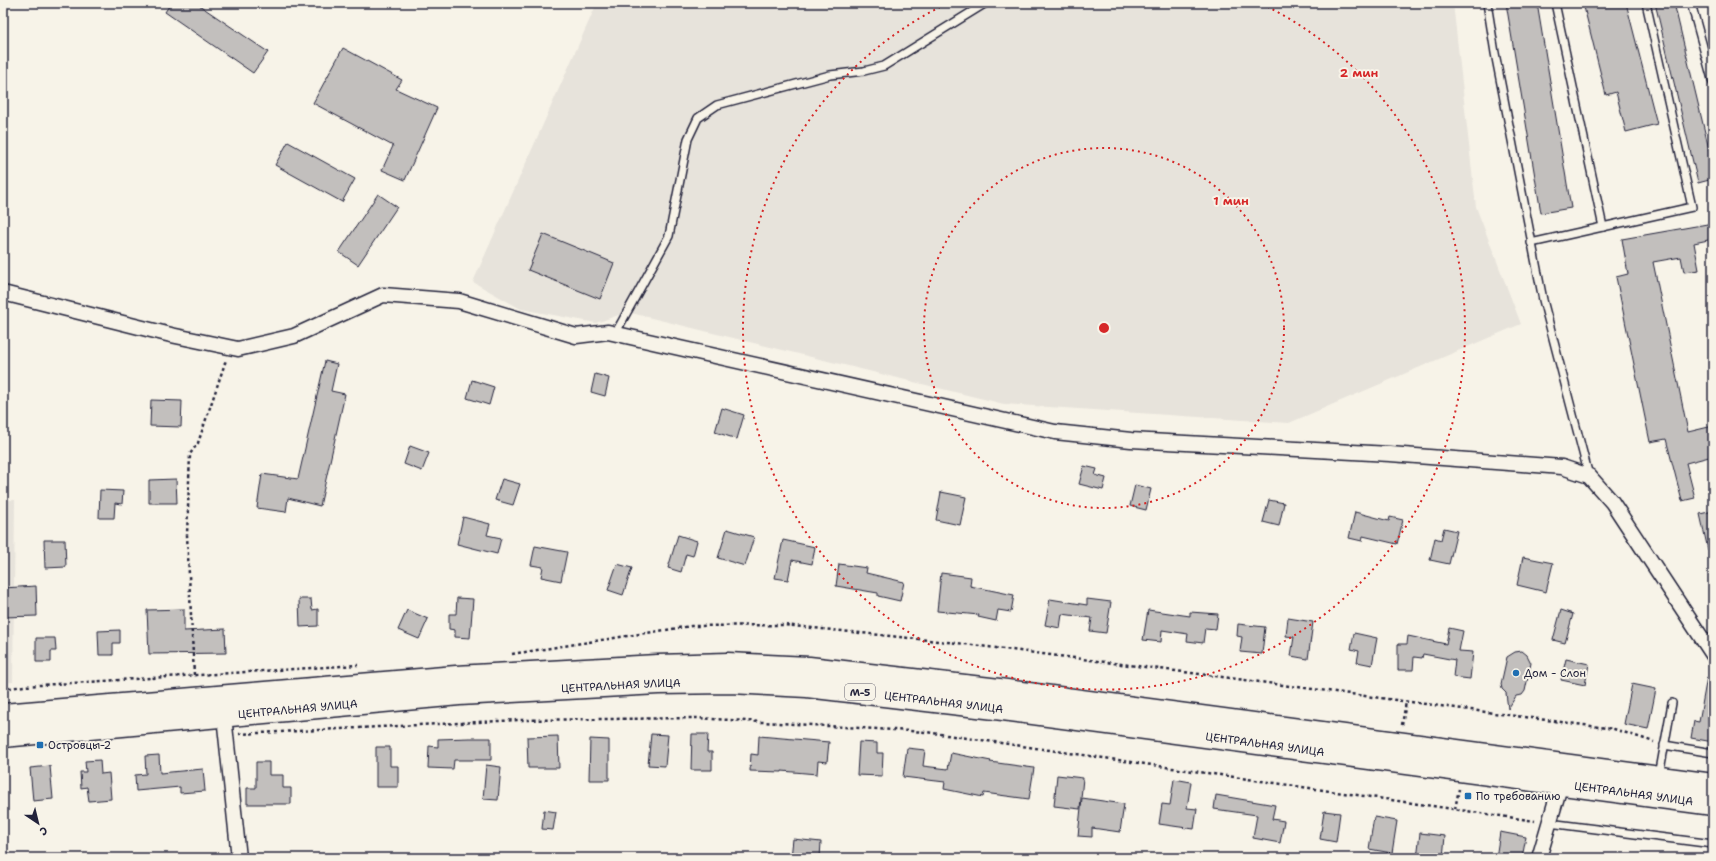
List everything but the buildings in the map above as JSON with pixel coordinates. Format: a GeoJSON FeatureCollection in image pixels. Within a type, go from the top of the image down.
{"type":"FeatureCollection","features":[{"type":"Feature","properties":{"kind":"main road","name":"ЦЕНТРАЛЬНАЯ УЛИЦА"},"geometry":{"type":"LineString","coordinates":[[3,715],[456,677],[657,666],[728,664],[809,668],[991,689],[1713,785]]}},
{"type":"Feature","properties":{"kind":"main road","name":"ЦЕНТРАЛЬНАЯ УЛИЦА"},"geometry":{"type":"LineString","coordinates":[[3,736],[459,694],[658,683],[731,682],[807,686],[995,708],[1713,804]]}},
{"type":"Feature","properties":{"kind":"street"},"geometry":{"type":"LineString","coordinates":[[3,293],[171,335],[238,349],[294,336],[383,295],[459,300],[576,336],[608,332],[1055,432],[1131,440],[1390,454],[1562,467],[1589,476],[1612,502],[1713,655]]}},
{"type":"Feature","properties":{"kind":"street"},"geometry":{"type":"LineString","coordinates":[[224,716],[239,858]]}},
{"type":"Feature","properties":{"kind":"street"},"geometry":{"type":"LineString","coordinates":[[1539,858],[1561,783]]}},
{"type":"Feature","properties":{"kind":"lane"},"geometry":{"type":"LineString","coordinates":[[615,334],[669,236],[688,139],[698,118],[717,104],[830,75],[864,71],[884,66],[986,3]]}},
{"type":"Feature","properties":{"kind":"lane"},"geometry":{"type":"LineString","coordinates":[[1487,3],[1494,53],[1543,300],[1589,476]]}},
{"type":"Feature","properties":{"kind":"lane"},"geometry":{"type":"LineString","coordinates":[[1555,3],[1602,228]]}},
{"type":"Feature","properties":{"kind":"lane"},"geometry":{"type":"LineString","coordinates":[[1531,243],[1692,207],[1646,3]]}},
{"type":"Feature","properties":{"kind":"lane"},"geometry":{"type":"LineString","coordinates":[[1691,3],[1713,83]]}},
{"type":"Feature","properties":{"kind":"lane"},"geometry":{"type":"LineString","coordinates":[[1659,778],[1672,703]]}},
{"type":"Feature","properties":{"kind":"lane"},"geometry":{"type":"LineString","coordinates":[[1664,745],[1713,754]]}},
{"type":"Feature","properties":{"kind":"lane"},"geometry":{"type":"LineString","coordinates":[[1549,823],[1713,844]]}},
{"type":"Feature","properties":{"kind":"path"},"geometry":{"type":"LineString","coordinates":[[194,675],[187,535],[190,454],[198,443],[230,348]]}},
{"type":"Feature","properties":{"kind":"path"},"geometry":{"type":"LineString","coordinates":[[507,655],[691,626],[784,625],[957,644],[1614,729],[1664,745]]}},
{"type":"Feature","properties":{"kind":"path"},"geometry":{"type":"LineString","coordinates":[[3,688],[366,665]]}},
{"type":"Feature","properties":{"kind":"path"},"geometry":{"type":"LineString","coordinates":[[1401,732],[1406,702]]}},
{"type":"Feature","properties":{"kind":"path"},"geometry":{"type":"LineString","coordinates":[[299,731],[519,720],[697,718],[926,732],[1549,823]]}},
{"type":"Feature","properties":{"kind":"path"},"geometry":{"type":"LineString","coordinates":[[1455,809],[1459,789]]}},
{"type":"Feature","properties":{"kind":"shaded area"},"geometry":{"type":"Polygon","coordinates":[[[597,3],[1453,3],[1476,207],[1521,324],[1289,423],[1004,404],[627,312],[596,323],[521,309],[473,282],[597,3]]]}},
{"type":"Feature","properties":{"kind":"shaded area"},"geometry":{"type":"Polygon","coordinates":[[[3,500],[15,500],[13,682],[3,683],[3,500]]]}},
{"type":"Feature","properties":{"kind":"place","name":"Дом - Слон"},"geometry":{"type":"Point","coordinates":[1516,673]}},
{"type":"Feature","properties":{"kind":"place","name":"Островцы-2"},"geometry":{"type":"Point","coordinates":[40,745]}},
{"type":"Feature","properties":{"kind":"place","name":"По требованию"},"geometry":{"type":"Point","coordinates":[1468,796]}}]}
